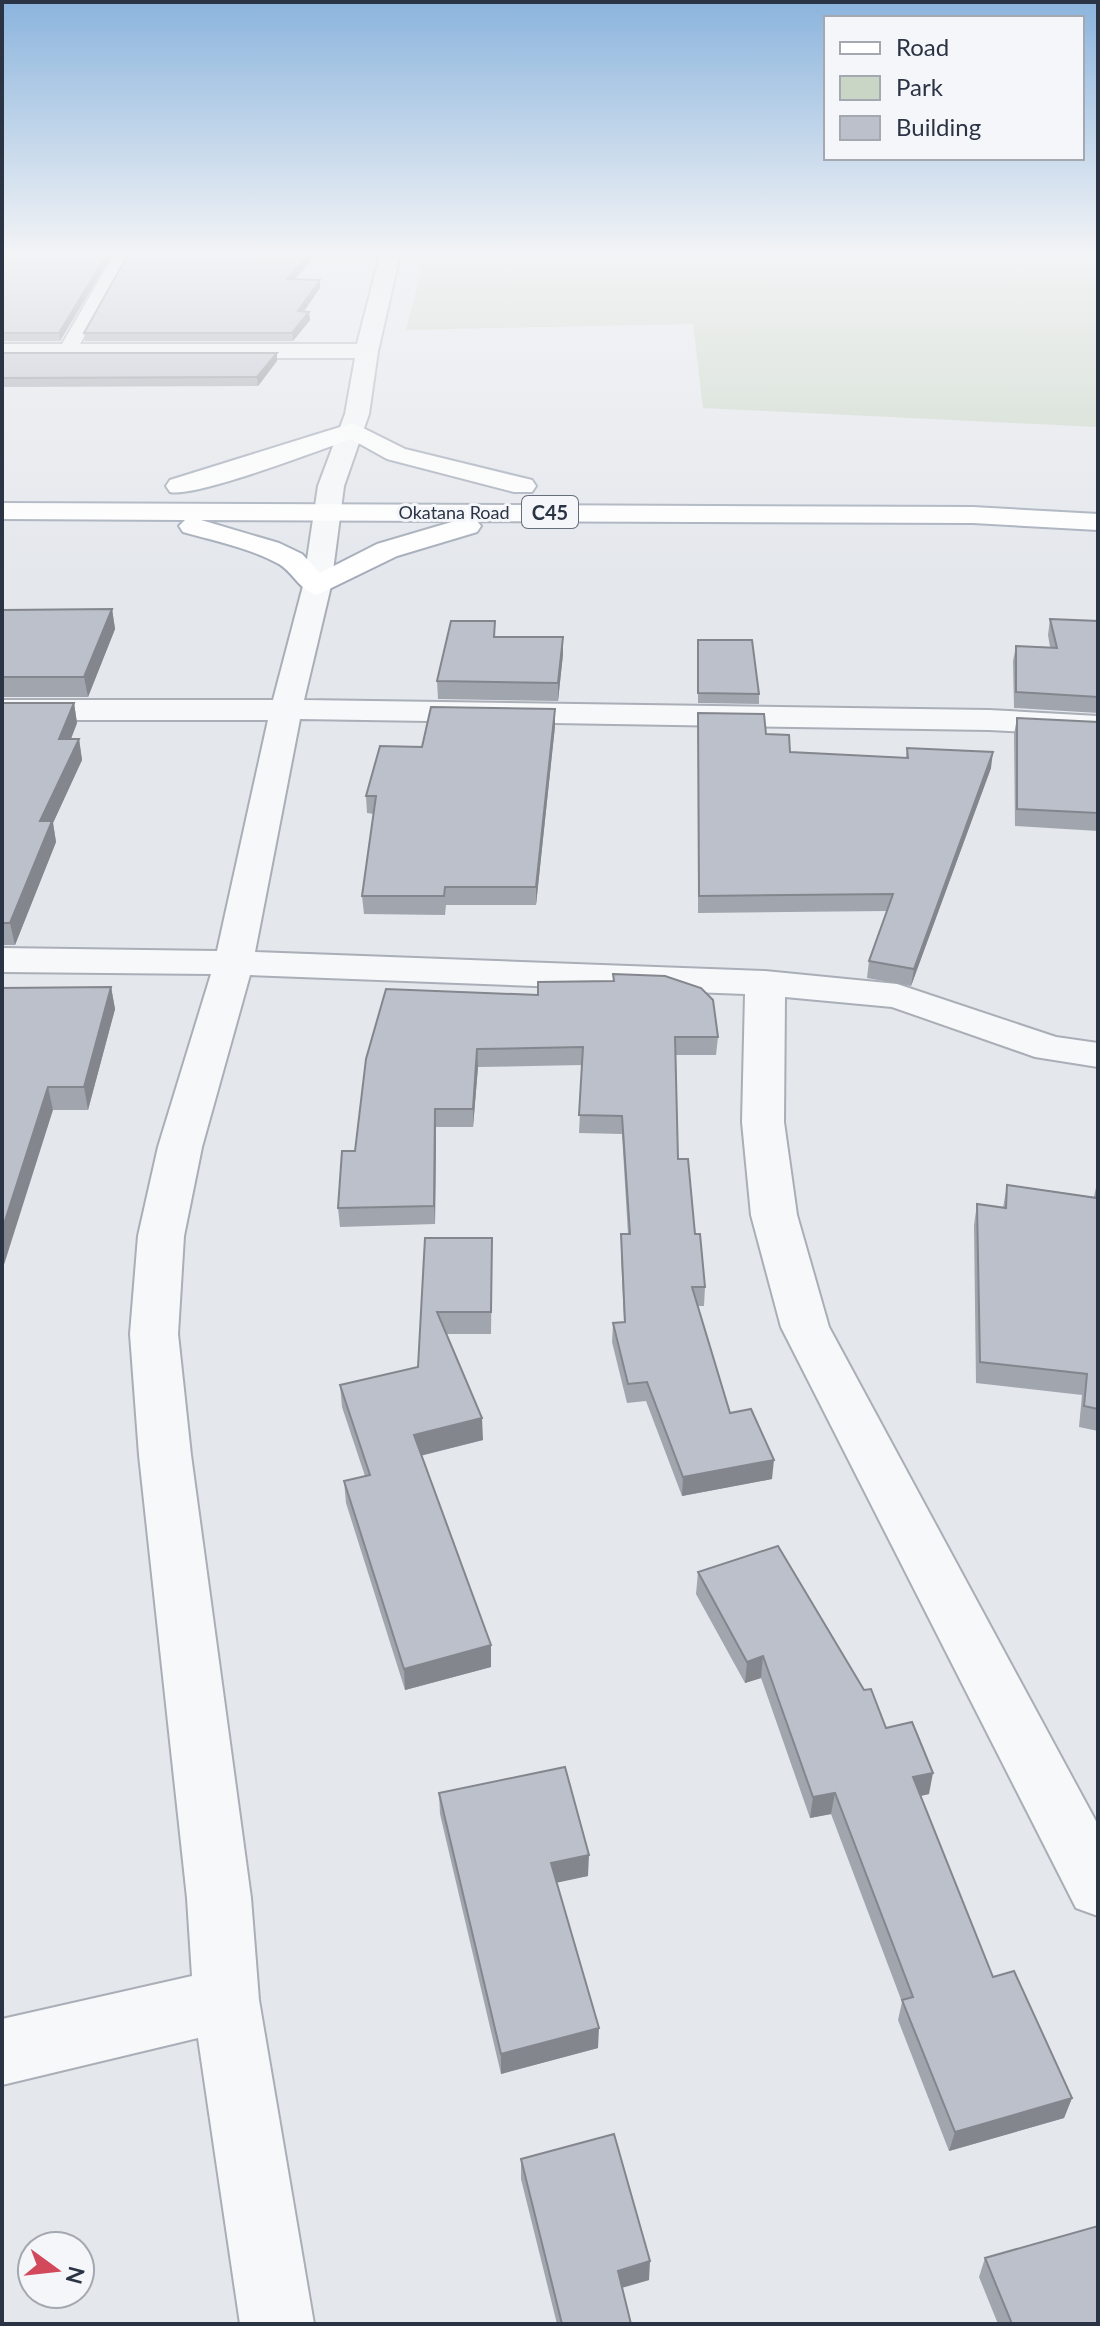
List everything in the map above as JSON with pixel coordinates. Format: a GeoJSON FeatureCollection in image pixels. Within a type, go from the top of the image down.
{"type":"FeatureCollection","features":[{"type":"Feature","properties":{"kind":"main road"},"geometry":{"type":"LineString","coordinates":[[179,486],[265,461],[353,430],[396,454],[522,499]]}},
{"type":"Feature","properties":{"kind":"main road"},"geometry":{"type":"LineString","coordinates":[[149,486],[270,486]]}},
{"type":"Feature","properties":{"kind":"main road","name":"Okatana Road"},"geometry":{"type":"LineString","coordinates":[[301,486],[328,499],[363,486]]}},
{"type":"Feature","properties":{"kind":"main road","name":"Okatana Road"},"geometry":{"type":"LineString","coordinates":[[427,486],[522,499],[553,486]]}},
{"type":"Feature","properties":{"kind":"main road"},"geometry":{"type":"LineString","coordinates":[[921,489],[1057,494]]}},
{"type":"Feature","properties":{"kind":"main road","name":"Okatana Road"},"geometry":{"type":"LineString","coordinates":[[2,511],[128,511],[328,499],[522,499],[1098,522]]}},
{"type":"Feature","properties":{"kind":"main road"},"geometry":{"type":"LineString","coordinates":[[128,511],[269,549],[292,560],[317,586],[387,550],[522,499]]}},
{"type":"Feature","properties":{"kind":"street"},"geometry":{"type":"LineString","coordinates":[[277,2324],[226,2000],[219,1898],[165,1455],[154,1334],[161,1236],[180,1147],[234,963],[286,710],[317,586],[328,499],[353,430],[365,360]]}},
{"type":"Feature","properties":{"kind":"street"},"geometry":{"type":"LineString","coordinates":[[2,710],[359,709],[949,719],[1098,726]]}},
{"type":"Feature","properties":{"kind":"street"},"geometry":{"type":"LineString","coordinates":[[2,960],[234,963],[765,983],[897,996],[1049,1048],[1098,1055]]}},
{"type":"Feature","properties":{"kind":"street"},"geometry":{"type":"LineString","coordinates":[[765,983],[763,1122],[774,1215],[805,1327],[1098,1887]]}},
{"type":"Feature","properties":{"kind":"street"},"geometry":{"type":"LineString","coordinates":[[2,2052],[226,2000]]}},
{"type":"Feature","properties":{"kind":"green space"},"geometry":{"type":"Polygon","coordinates":[[[697,360],[1098,360],[1098,427],[703,408],[697,360]]]}},
{"type":"Feature","properties":{"kind":"building"},"geometry":{"type":"Polygon","coordinates":[[[2,360],[272,360],[257,377],[2,378],[2,360]]]}},
{"type":"Feature","properties":{"kind":"building"},"geometry":{"type":"Polygon","coordinates":[[[112,609],[84,677],[2,677],[2,610],[112,609]]]}},
{"type":"Feature","properties":{"kind":"building"},"geometry":{"type":"Polygon","coordinates":[[[1050,619],[1098,621],[1098,697],[1016,692],[1016,646],[1057,648],[1050,619]]]}},
{"type":"Feature","properties":{"kind":"building"},"geometry":{"type":"Polygon","coordinates":[[[451,621],[495,621],[494,637],[563,637],[558,683],[437,681],[451,621]]]}},
{"type":"Feature","properties":{"kind":"building"},"geometry":{"type":"Polygon","coordinates":[[[698,640],[752,640],[759,694],[698,693],[698,640]]]}},
{"type":"Feature","properties":{"kind":"building"},"geometry":{"type":"Polygon","coordinates":[[[2,703],[74,703],[59,739],[79,739],[40,821],[52,821],[10,923],[2,923],[2,703]]]}},
{"type":"Feature","properties":{"kind":"building"},"geometry":{"type":"Polygon","coordinates":[[[431,707],[555,709],[536,887],[445,887],[444,896],[362,896],[376,796],[366,796],[380,746],[422,747],[431,707]]]}},
{"type":"Feature","properties":{"kind":"building"},"geometry":{"type":"Polygon","coordinates":[[[698,713],[764,714],[766,734],[789,735],[790,752],[908,758],[907,748],[993,752],[914,969],[869,961],[893,894],[699,896],[698,713]]]}},
{"type":"Feature","properties":{"kind":"building"},"geometry":{"type":"Polygon","coordinates":[[[1017,718],[1098,722],[1098,813],[1017,809],[1017,718]]]}},
{"type":"Feature","properties":{"kind":"building"},"geometry":{"type":"Polygon","coordinates":[[[613,974],[665,976],[701,988],[713,1000],[718,1037],[675,1037],[678,1159],[688,1159],[695,1234],[700,1234],[705,1287],[692,1287],[730,1413],[751,1409],[774,1460],[683,1477],[647,1382],[628,1384],[613,1323],[625,1322],[621,1234],[630,1234],[622,1116],[579,1115],[583,1047],[477,1049],[473,1109],[435,1109],[434,1206],[338,1208],[342,1151],[355,1151],[366,1059],[386,989],[538,995],[538,982],[614,981],[613,974]]]}},
{"type":"Feature","properties":{"kind":"building"},"geometry":{"type":"Polygon","coordinates":[[[111,987],[84,1087],[48,1087],[2,1230],[2,988],[111,987]]]}},
{"type":"Feature","properties":{"kind":"building"},"geometry":{"type":"Polygon","coordinates":[[[1098,1181],[1098,1409],[1084,1406],[1087,1374],[980,1362],[977,1204],[1006,1208],[1007,1185],[1097,1198],[1098,1181]]]}},
{"type":"Feature","properties":{"kind":"building"},"geometry":{"type":"Polygon","coordinates":[[[425,1238],[492,1238],[491,1312],[437,1312],[482,1418],[414,1435],[491,1645],[404,1669],[344,1481],[370,1475],[340,1385],[418,1367],[425,1238]]]}},
{"type":"Feature","properties":{"kind":"building"},"geometry":{"type":"Polygon","coordinates":[[[778,1546],[864,1690],[871,1689],[886,1728],[912,1722],[933,1773],[913,1777],[993,1977],[1014,1971],[1072,2098],[955,2132],[902,2000],[913,1997],[835,1793],[813,1797],[763,1656],[747,1662],[698,1572],[778,1546]]]}},
{"type":"Feature","properties":{"kind":"building"},"geometry":{"type":"Polygon","coordinates":[[[565,1767],[589,1855],[551,1863],[599,2028],[501,2054],[439,1793],[565,1767]]]}},
{"type":"Feature","properties":{"kind":"building"},"geometry":{"type":"Polygon","coordinates":[[[614,2134],[650,2261],[618,2271],[631,2324],[562,2324],[521,2159],[614,2134]]]}},
{"type":"Feature","properties":{"kind":"building"},"geometry":{"type":"Polygon","coordinates":[[[1098,2226],[1098,2324],[1012,2324],[985,2258],[1098,2226]]]}}]}
